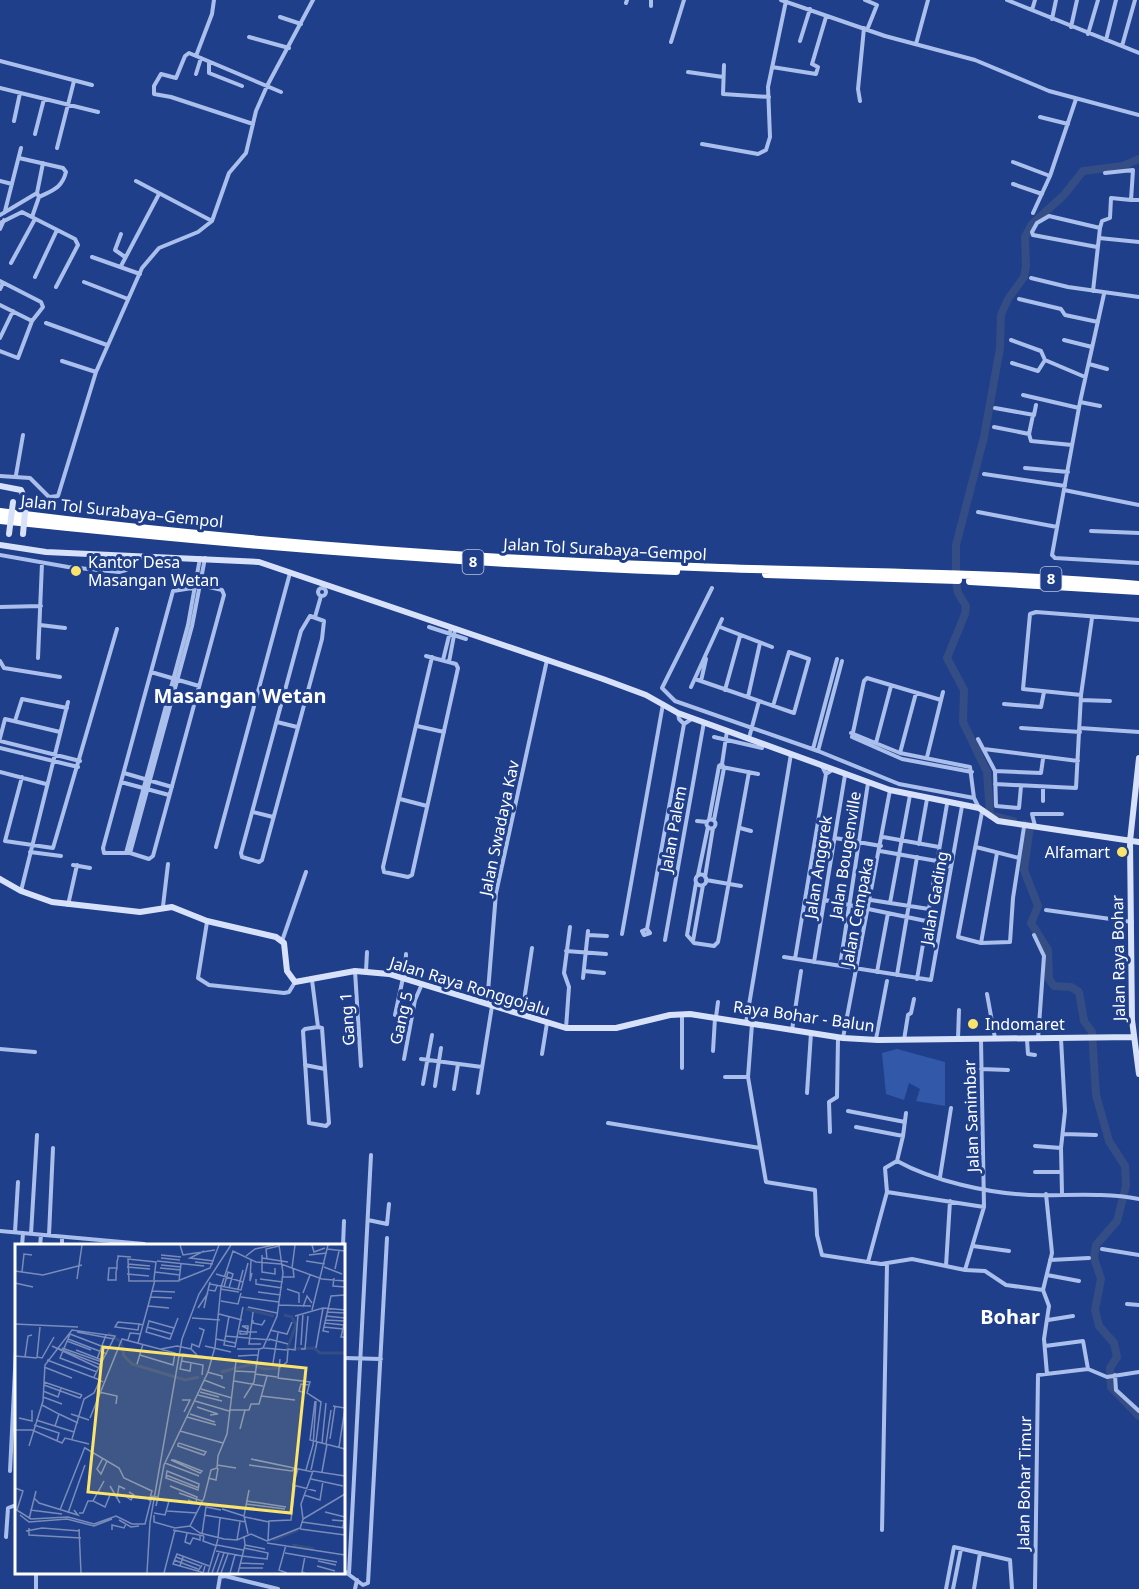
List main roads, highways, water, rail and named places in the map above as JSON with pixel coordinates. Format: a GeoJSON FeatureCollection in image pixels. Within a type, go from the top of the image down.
{"type":"FeatureCollection","features":[{"type":"Feature","properties":{"kind":"highway","name":"Jalan Tol Surabaya–Gempol"},"geometry":{"type":"LineString","coordinates":[[0,512],[183,532],[511,558],[947,577],[1139,591]]}},
{"type":"Feature","properties":{"kind":"highway","name":"Jalan Tol Surabaya–Gempol"},"geometry":{"type":"LineString","coordinates":[[0,520],[283,549],[428,560],[585,568],[947,577]]}},
{"type":"Feature","properties":{"kind":"highway","name":"Jalan Tol Surabaya–Gempol"},"geometry":{"type":"LineString","coordinates":[[963,578],[1139,585]]}},
{"type":"Feature","properties":{"kind":"waterway"},"geometry":{"type":"LineString","coordinates":[[1013,821],[990,815],[987,772],[963,722],[964,690],[947,658],[965,614],[966,606],[958,593],[956,582],[956,545],[984,437],[1000,348],[1001,315],[1008,299],[1024,277],[1025,237],[1032,224],[1064,195],[1083,171],[1123,166],[1139,159]]}},
{"type":"Feature","properties":{"kind":"waterway"},"geometry":{"type":"LineString","coordinates":[[1025,824],[1030,826],[1024,870],[1038,906],[1031,923],[1048,950],[1049,979],[1054,986],[1071,987],[1079,992],[1084,1021],[1092,1032],[1096,1095],[1109,1141],[1125,1166],[1126,1186],[1117,1221],[1096,1245],[1094,1258],[1101,1279],[1095,1310],[1099,1326],[1114,1343],[1117,1357],[1110,1368],[1111,1387],[1139,1416]]}},
{"type":"Feature","properties":{"kind":"place","name":"Kantor Desa Masangan Wetan"},"geometry":{"type":"Point","coordinates":[76,571]}},
{"type":"Feature","properties":{"kind":"place","name":"Alfamart"},"geometry":{"type":"Point","coordinates":[1122,852]}},
{"type":"Feature","properties":{"kind":"place","name":"Indomaret"},"geometry":{"type":"Point","coordinates":[973,1024]}},
{"type":"Feature","properties":{"kind":"district","name":"Masangan Wetan"},"geometry":{"type":"Point","coordinates":[240,696]}},
{"type":"Feature","properties":{"kind":"district","name":"Bohar"},"geometry":{"type":"Point","coordinates":[1010,1317]}}]}
